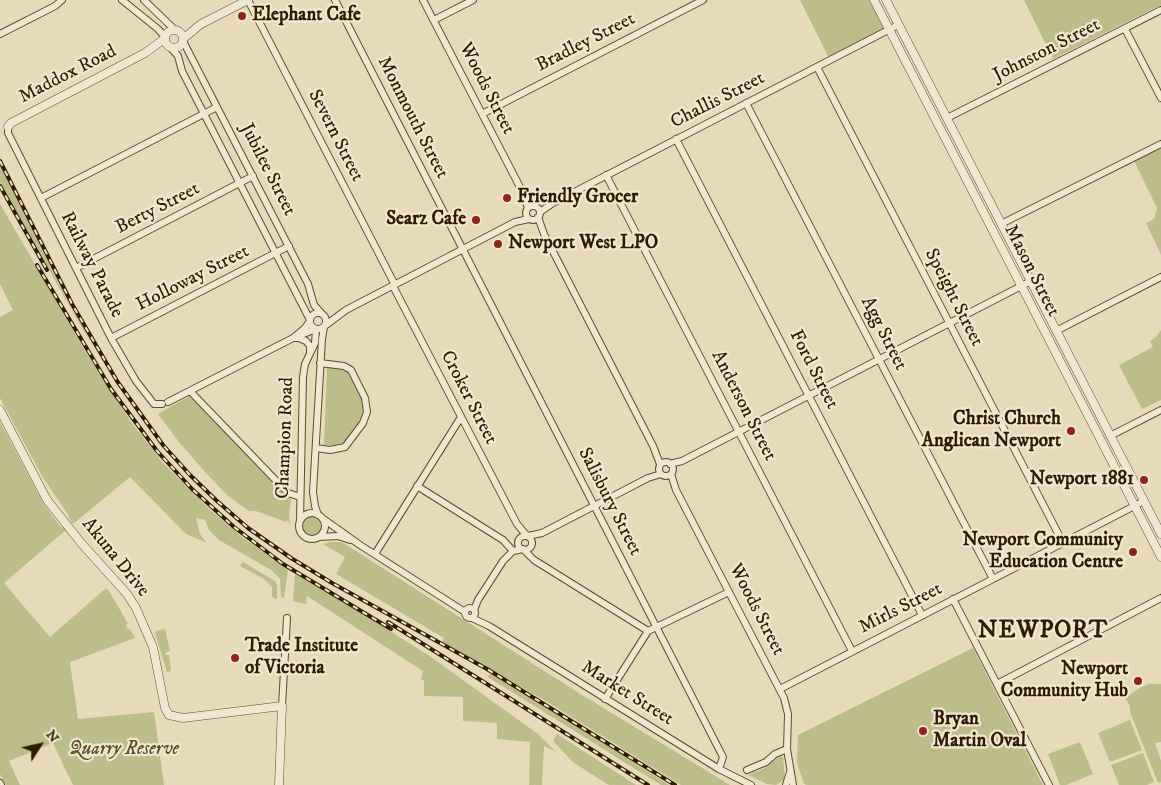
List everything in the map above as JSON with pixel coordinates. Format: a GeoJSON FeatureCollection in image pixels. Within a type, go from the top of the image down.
{"type":"FeatureCollection","features":[{"type":"Feature","properties":{"kind":"street"},"geometry":{"type":"LineString","coordinates":[[0,34],[55,6],[62,0]]}},
{"type":"Feature","properties":{"kind":"street"},"geometry":{"type":"LineString","coordinates":[[122,0],[158,29],[170,48],[179,47],[183,40],[201,24]]}},
{"type":"Feature","properties":{"kind":"street"},"geometry":{"type":"LineString","coordinates":[[144,0],[182,34],[183,40]]}},
{"type":"Feature","properties":{"kind":"street"},"geometry":{"type":"LineString","coordinates":[[164,38],[168,31],[201,24],[248,0]]}},
{"type":"Feature","properties":{"kind":"street","name":"Severn Street"},"geometry":{"type":"LineString","coordinates":[[248,0],[394,285]]}},
{"type":"Feature","properties":{"kind":"street","name":"Monmouth Street"},"geometry":{"type":"LineString","coordinates":[[335,0],[462,249]]}},
{"type":"Feature","properties":{"kind":"street","name":"Woods Street"},"geometry":{"type":"LineString","coordinates":[[424,0],[780,689],[788,714],[787,749],[793,785]]}},
{"type":"Feature","properties":{"kind":"street"},"geometry":{"type":"LineString","coordinates":[[434,20],[473,0]]}},
{"type":"Feature","properties":{"kind":"street","name":"Bradley Street"},"geometry":{"type":"LineString","coordinates":[[482,114],[703,0]]}},
{"type":"Feature","properties":{"kind":"street","name":"Mason Street"},"geometry":{"type":"LineString","coordinates":[[874,0],[1161,557]]}},
{"type":"Feature","properties":{"kind":"street","name":"Mason Street"},"geometry":{"type":"LineString","coordinates":[[886,0],[1161,534]]}},
{"type":"Feature","properties":{"kind":"street","name":"Johnston Street"},"geometry":{"type":"LineString","coordinates":[[946,118],[1161,10]]}},
{"type":"Feature","properties":{"kind":"street","name":"Challis Street"},"geometry":{"type":"LineString","coordinates":[[325,326],[346,310],[462,249],[898,25]]}},
{"type":"Feature","properties":{"kind":"street"},"geometry":{"type":"LineString","coordinates":[[1125,29],[1161,98]]}},
{"type":"Feature","properties":{"kind":"street","name":"Maddox Road"},"geometry":{"type":"LineString","coordinates":[[8,127],[11,123],[145,53],[164,38]]}},
{"type":"Feature","properties":{"kind":"street","name":"Jubilee Street"},"geometry":{"type":"LineString","coordinates":[[183,40],[309,286],[314,305],[322,314]]}},
{"type":"Feature","properties":{"kind":"street","name":"Maddox Road"},"geometry":{"type":"LineString","coordinates":[[145,53],[170,48]]}},
{"type":"Feature","properties":{"kind":"street","name":"Jubilee Street"},"geometry":{"type":"LineString","coordinates":[[170,48],[178,56],[182,72],[310,320]]}},
{"type":"Feature","properties":{"kind":"street","name":"Speight Street"},"geometry":{"type":"LineString","coordinates":[[816,67],[1063,542]]}},
{"type":"Feature","properties":{"kind":"street","name":"Agg Street"},"geometry":{"type":"LineString","coordinates":[[746,103],[993,579]]}},
{"type":"Feature","properties":{"kind":"street"},"geometry":{"type":"LineString","coordinates":[[41,198],[217,107]]}},
{"type":"Feature","properties":{"kind":"street","name":"Railway Parade"},"geometry":{"type":"LineString","coordinates":[[8,127],[8,133],[111,338],[136,381],[154,404],[165,403],[190,391]]}},
{"type":"Feature","properties":{"kind":"street","name":"Ford Street"},"geometry":{"type":"LineString","coordinates":[[676,139],[922,615]]}},
{"type":"Feature","properties":{"kind":"street"},"geometry":{"type":"LineString","coordinates":[[1001,224],[1161,144]]}},
{"type":"Feature","properties":{"kind":"street","name":"Anderson Street"},"geometry":{"type":"LineString","coordinates":[[606,175],[852,651]]}},
{"type":"Feature","properties":{"kind":"street","name":"Berty Street"},"geometry":{"type":"LineString","coordinates":[[76,268],[253,176]]}},
{"type":"Feature","properties":{"kind":"street","name":"Holloway Street"},"geometry":{"type":"LineString","coordinates":[[111,338],[289,246]]}},
{"type":"Feature","properties":{"kind":"street","name":"Salisbury Street"},"geometry":{"type":"LineString","coordinates":[[462,249],[723,756],[719,769]]}},
{"type":"Feature","properties":{"kind":"street"},"geometry":{"type":"LineString","coordinates":[[1056,331],[1161,277]]}},
{"type":"Feature","properties":{"kind":"street"},"geometry":{"type":"LineString","coordinates":[[470,612],[503,561],[505,553],[512,549],[523,536],[542,533],[594,507],[1031,281]]}},
{"type":"Feature","properties":{"kind":"street","name":"Croker Street"},"geometry":{"type":"LineString","coordinates":[[394,285],[517,524],[528,536]]}},
{"type":"Feature","properties":{"kind":"street","name":"Challis Street"},"geometry":{"type":"LineString","coordinates":[[322,314],[346,310]]}},
{"type":"Feature","properties":{"kind":"street"},"geometry":{"type":"LineString","coordinates":[[293,338],[306,327],[314,314],[322,314],[326,319],[325,326],[293,338],[190,391],[288,493],[300,497]]}},
{"type":"Feature","properties":{"kind":"street"},"geometry":{"type":"LineString","coordinates":[[310,320],[311,326],[316,329]]}},
{"type":"Feature","properties":{"kind":"street","name":"Champion Road"},"geometry":{"type":"LineString","coordinates":[[320,516],[315,508],[313,497],[320,363],[325,326]]}},
{"type":"Feature","properties":{"kind":"street","name":"Champion Road"},"geometry":{"type":"LineString","coordinates":[[300,521],[303,377],[305,364],[315,344],[316,329]]}},
{"type":"Feature","properties":{"kind":"street"},"geometry":{"type":"LineString","coordinates":[[293,338],[301,338],[307,342],[310,354]]}},
{"type":"Feature","properties":{"kind":"street"},"geometry":{"type":"LineString","coordinates":[[316,448],[330,450],[346,447],[364,423],[366,412],[365,398],[351,370],[344,366],[320,363]]}},
{"type":"Feature","properties":{"kind":"street","name":"Akuna Drive"},"geometry":{"type":"LineString","coordinates":[[0,410],[48,500],[82,544],[128,594],[136,608],[153,647],[164,704],[168,715],[183,718],[282,706]]}},
{"type":"Feature","properties":{"kind":"street"},"geometry":{"type":"LineString","coordinates":[[1110,436],[1161,410]]}},
{"type":"Feature","properties":{"kind":"street"},"geometry":{"type":"LineString","coordinates":[[375,554],[461,418]]}},
{"type":"Feature","properties":{"kind":"street"},"geometry":{"type":"LineString","coordinates":[[417,486],[503,540],[512,549],[529,549],[542,533]]}},
{"type":"Feature","properties":{"kind":"street","name":"Mirls Street"},"geometry":{"type":"LineString","coordinates":[[780,689],[1144,501]]}},
{"type":"Feature","properties":{"kind":"street"},"geometry":{"type":"LineString","coordinates":[[308,514],[320,516],[325,524],[325,530],[319,537],[310,539],[304,536],[300,530],[300,521],[308,514]]}},
{"type":"Feature","properties":{"kind":"street","name":"Market Street"},"geometry":{"type":"LineString","coordinates":[[320,516],[360,545],[470,612],[605,699],[719,769],[751,785]]}},
{"type":"Feature","properties":{"kind":"street","name":"Croker Street"},"geometry":{"type":"LineString","coordinates":[[517,524],[519,539]]}},
{"type":"Feature","properties":{"kind":"street"},"geometry":{"type":"LineString","coordinates":[[528,536],[532,540],[533,553],[538,562]]}},
{"type":"Feature","properties":{"kind":"street","name":"Market Street"},"geometry":{"type":"LineString","coordinates":[[319,537],[341,537],[360,545]]}},
{"type":"Feature","properties":{"kind":"street"},"geometry":{"type":"LineString","coordinates":[[519,539],[519,545],[538,562],[648,631]]}},
{"type":"Feature","properties":{"kind":"street"},"geometry":{"type":"LineString","coordinates":[[605,699],[648,631],[658,628],[729,592]]}},
{"type":"Feature","properties":{"kind":"street"},"geometry":{"type":"LineString","coordinates":[[997,684],[1161,598]]}},
{"type":"Feature","properties":{"kind":"street"},"geometry":{"type":"LineString","coordinates":[[953,599],[1049,785]]}},
{"type":"Feature","properties":{"kind":"street"},"geometry":{"type":"LineString","coordinates":[[279,785],[287,618]]}},
{"type":"Feature","properties":{"kind":"street"},"geometry":{"type":"LineString","coordinates":[[747,770],[766,762],[775,754],[787,749]]}},
{"type":"Feature","properties":{"kind":"street","name":"Woods Street"},"geometry":{"type":"LineString","coordinates":[[786,785],[790,771]]}},
{"type":"Feature","properties":{"kind":"green space"},"geometry":{"type":"Polygon","coordinates":[[[800,0],[869,0],[885,31],[829,58],[800,0]]]}},
{"type":"Feature","properties":{"kind":"green space"},"geometry":{"type":"Polygon","coordinates":[[[1024,0],[1161,0],[1161,5],[1053,59],[1024,0]]]}},
{"type":"Feature","properties":{"kind":"green space"},"geometry":{"type":"Polygon","coordinates":[[[1161,149],[1161,255],[1146,223],[1154,219],[1157,208],[1134,161],[1161,149]]]}},
{"type":"Feature","properties":{"kind":"green space"},"geometry":{"type":"Polygon","coordinates":[[[0,165],[69,304],[130,403],[82,328],[8,197],[0,182],[0,165]]]}},
{"type":"Feature","properties":{"kind":"green space"},"geometry":{"type":"Polygon","coordinates":[[[0,204],[91,361],[131,422],[163,463],[208,508],[241,536],[288,570],[284,598],[281,597],[280,579],[271,570],[219,540],[209,530],[205,520],[196,518],[200,534],[207,543],[186,534],[130,477],[73,524],[70,520],[42,476],[0,398],[0,317],[13,310],[0,284],[0,204]]]}},
{"type":"Feature","properties":{"kind":"green space"},"geometry":{"type":"Polygon","coordinates":[[[1161,330],[1161,400],[1142,409],[1119,365],[1153,347],[1150,341],[1161,330]]]}},
{"type":"Feature","properties":{"kind":"green space"},"geometry":{"type":"Polygon","coordinates":[[[327,366],[347,369],[363,396],[363,417],[346,443],[342,445],[324,445],[327,366]]]}},
{"type":"Feature","properties":{"kind":"green space"},"geometry":{"type":"Polygon","coordinates":[[[189,396],[291,500],[290,525],[287,520],[286,522],[256,511],[249,511],[228,496],[179,442],[158,414],[189,396]]]}},
{"type":"Feature","properties":{"kind":"green space","name":"Quarry Reserve"},"geometry":{"type":"Polygon","coordinates":[[[0,422],[43,503],[59,525],[66,530],[4,583],[50,637],[106,588],[109,591],[128,624],[126,625],[128,630],[130,629],[135,638],[70,662],[78,719],[154,712],[164,785],[73,785],[53,743],[9,761],[20,785],[6,785],[0,774],[0,422]]]}},
{"type":"Feature","properties":{"kind":"green space"},"geometry":{"type":"Polygon","coordinates":[[[312,516],[319,519],[322,526],[319,533],[312,536],[305,533],[302,526],[305,519],[312,516]]]}},
{"type":"Feature","properties":{"kind":"green space"},"geometry":{"type":"Polygon","coordinates":[[[341,542],[348,546],[582,695],[730,785],[681,785],[549,703],[442,642],[444,638],[336,574],[345,557],[323,544],[341,542]]]}},
{"type":"Feature","properties":{"kind":"green space"},"geometry":{"type":"Polygon","coordinates":[[[243,562],[275,581],[277,585],[277,599],[272,597],[272,587],[264,579],[240,566],[243,562]]]}},
{"type":"Feature","properties":{"kind":"green space"},"geometry":{"type":"Polygon","coordinates":[[[295,574],[357,610],[431,657],[538,734],[556,752],[544,746],[542,785],[529,785],[530,742],[497,739],[497,723],[463,721],[463,697],[424,696],[424,681],[421,679],[423,671],[307,596],[306,604],[293,601],[295,574]]]}},
{"type":"Feature","properties":{"kind":"green space"},"geometry":{"type":"Polygon","coordinates":[[[165,629],[170,651],[165,653],[169,655],[171,671],[167,672],[155,633],[165,629]]]}},
{"type":"Feature","properties":{"kind":"green space","name":"Bryan Martin Oval"},"geometry":{"type":"Polygon","coordinates":[[[973,648],[1043,785],[806,785],[804,783],[797,763],[798,735],[973,648]]]}},
{"type":"Feature","properties":{"kind":"green space"},"geometry":{"type":"Polygon","coordinates":[[[490,673],[669,785],[661,785],[488,677],[490,673]]]}},
{"type":"Feature","properties":{"kind":"green space"},"geometry":{"type":"Polygon","coordinates":[[[1149,684],[1161,684],[1161,742],[1155,743],[1161,761],[1161,782],[1158,783],[1130,712],[1130,706],[1125,698],[1149,684]]]}},
{"type":"Feature","properties":{"kind":"green space"},"geometry":{"type":"Polygon","coordinates":[[[1130,720],[1142,750],[1110,762],[1098,733],[1130,720]]]}},
{"type":"Feature","properties":{"kind":"green space"},"geometry":{"type":"Polygon","coordinates":[[[557,734],[636,785],[609,785],[574,763],[553,741],[557,734]]]}},
{"type":"Feature","properties":{"kind":"green space"},"geometry":{"type":"Polygon","coordinates":[[[1080,742],[1093,774],[1066,785],[1060,785],[1048,754],[1080,742]]]}},
{"type":"Feature","properties":{"kind":"green space"},"geometry":{"type":"Polygon","coordinates":[[[1143,753],[1154,782],[1147,785],[1119,785],[1111,765],[1143,753]]]}},
{"type":"Feature","properties":{"kind":"green space"},"geometry":{"type":"Polygon","coordinates":[[[780,756],[783,757],[785,779],[776,785],[767,784],[748,775],[763,769],[780,756]]]}},
{"type":"Feature","properties":{"kind":"railway"},"geometry":{"type":"LineString","coordinates":[[0,161],[72,304],[117,381],[163,445],[217,501],[248,528],[291,558],[332,583],[487,669],[675,785]]}},
{"type":"Feature","properties":{"kind":"railway"},"geometry":{"type":"LineString","coordinates":[[0,186],[47,270]]}},
{"type":"Feature","properties":{"kind":"railway"},"geometry":{"type":"LineString","coordinates":[[37,265],[111,389],[157,451],[192,489],[234,527],[283,564],[391,629]]}},
{"type":"Feature","properties":{"kind":"railway"},"geometry":{"type":"LineString","coordinates":[[388,622],[648,785]]}},
{"type":"Feature","properties":{"kind":"place","name":"Elephant Cafe"},"geometry":{"type":"Point","coordinates":[242,16]}},
{"type":"Feature","properties":{"kind":"place","name":"Friendly Grocer"},"geometry":{"type":"Point","coordinates":[507,198]}},
{"type":"Feature","properties":{"kind":"place","name":"Searz Cafe"},"geometry":{"type":"Point","coordinates":[476,220]}},
{"type":"Feature","properties":{"kind":"place","name":"Newport West LPO"},"geometry":{"type":"Point","coordinates":[498,244]}},
{"type":"Feature","properties":{"kind":"place","name":"Christ Church Anglican Newport"},"geometry":{"type":"Point","coordinates":[1071,431]}},
{"type":"Feature","properties":{"kind":"place","name":"Newport 1881"},"geometry":{"type":"Point","coordinates":[1144,480]}},
{"type":"Feature","properties":{"kind":"place","name":"Newport Community Education Centre"},"geometry":{"type":"Point","coordinates":[1133,552]}},
{"type":"Feature","properties":{"kind":"place","name":"Trade Institute of Victoria"},"geometry":{"type":"Point","coordinates":[235,658]}},
{"type":"Feature","properties":{"kind":"place","name":"Newport Community Hub"},"geometry":{"type":"Point","coordinates":[1138,681]}},
{"type":"Feature","properties":{"kind":"place","name":"Bryan Martin Oval"},"geometry":{"type":"Point","coordinates":[923,731]}},
{"type":"Feature","properties":{"kind":"district","name":"NEWPORT"},"geometry":{"type":"Point","coordinates":[1043,632]}}]}
